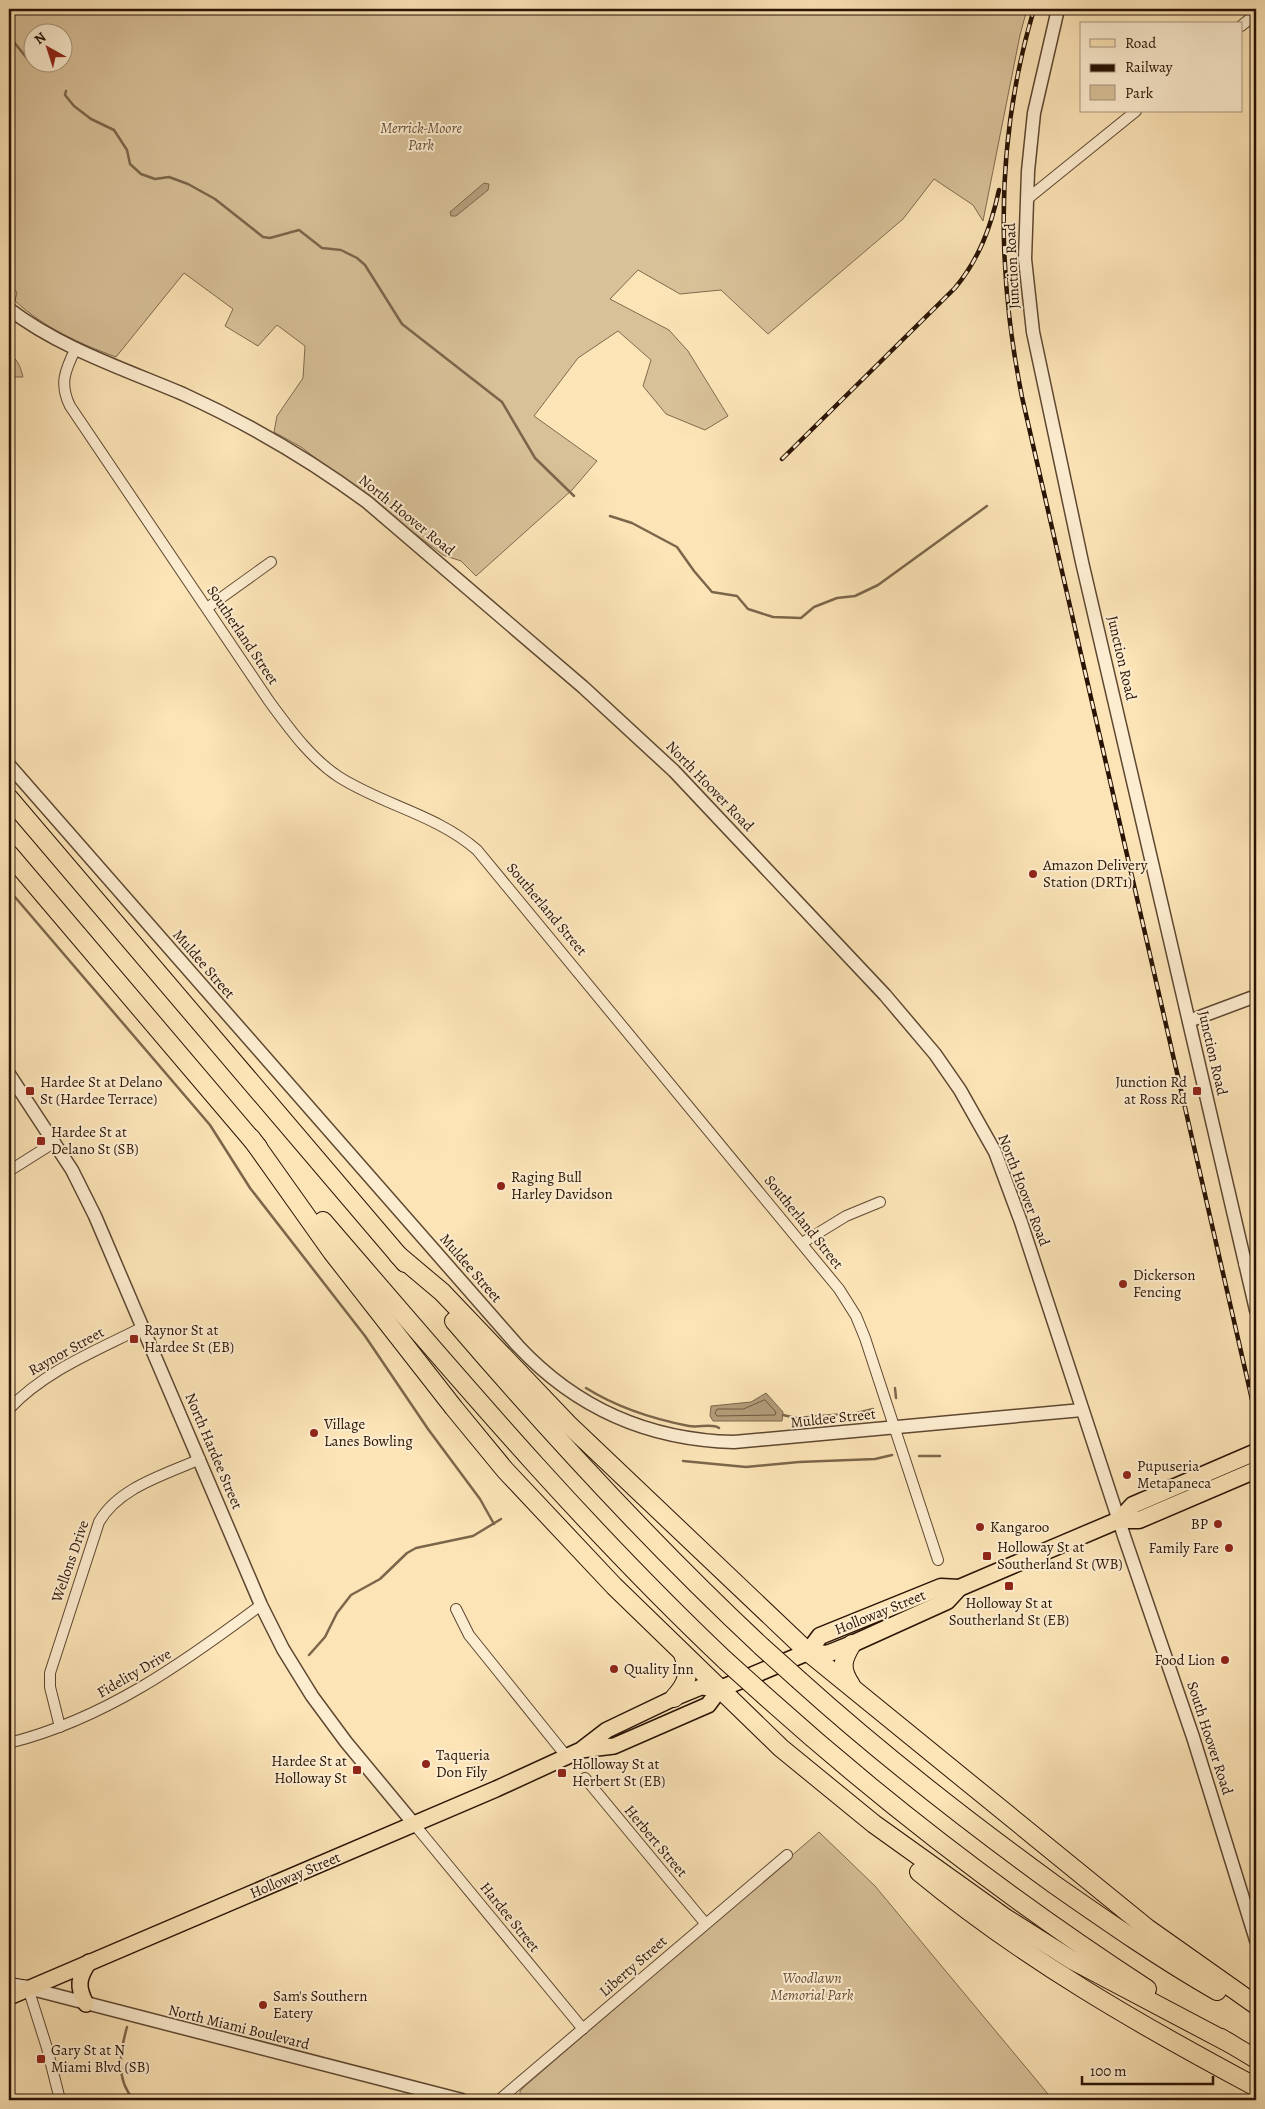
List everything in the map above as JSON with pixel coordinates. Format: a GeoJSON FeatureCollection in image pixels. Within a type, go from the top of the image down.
{"type":"FeatureCollection","features":[{"type":"Feature","properties":{"kind":"highway"},"geometry":{"type":"LineString","coordinates":[[9,798],[398,1255],[576,1459],[702,1591],[800,1681],[900,1767],[1018,1858],[1149,1949],[1256,2014]]}},
{"type":"Feature","properties":{"kind":"highway"},"geometry":{"type":"LineString","coordinates":[[9,854],[251,1138],[550,1482],[645,1582],[726,1661],[878,1793],[998,1886],[1130,1978],[1256,2059]]}},
{"type":"Feature","properties":{"kind":"highway"},"geometry":{"type":"LineString","coordinates":[[251,1138],[332,1252],[484,1445],[549,1519],[682,1654],[781,1748],[842,1800],[905,1860],[962,1906],[1027,1954],[1129,2018],[1256,2087]]}},
{"type":"Feature","properties":{"kind":"highway"},"geometry":{"type":"LineString","coordinates":[[398,1255],[442,1292],[568,1424],[808,1652],[1140,1922],[1256,2005]]}},
{"type":"Feature","properties":{"kind":"highway","name":"Holloway Street"},"geometry":{"type":"LineString","coordinates":[[1119,1520],[1133,1505],[1256,1452]]}},
{"type":"Feature","properties":{"kind":"highway","name":"Holloway Street"},"geometry":{"type":"LineString","coordinates":[[720,1689],[808,1652],[827,1654],[852,1644],[947,1601],[959,1588],[1119,1520],[1139,1520],[1256,1470]]}},
{"type":"Feature","properties":{"kind":"highway","name":"Holloway Street"},"geometry":{"type":"LineString","coordinates":[[808,1652],[820,1636],[941,1587],[959,1588]]}},
{"type":"Feature","properties":{"kind":"highway"},"geometry":{"type":"LineString","coordinates":[[851,1686],[842,1668],[843,1659],[852,1644]]}},
{"type":"Feature","properties":{"kind":"highway"},"geometry":{"type":"LineString","coordinates":[[674,1698],[687,1679],[688,1667],[682,1654]]}},
{"type":"Feature","properties":{"kind":"highway"},"geometry":{"type":"LineString","coordinates":[[842,1800],[938,1872],[1038,1939],[1108,1980],[1231,2044]]}},
{"type":"Feature","properties":{"kind":"main road","name":"Holloway Street"},"geometry":{"type":"LineString","coordinates":[[9,1997],[567,1757],[581,1750],[607,1730],[674,1698],[701,1687],[720,1689]]}},
{"type":"Feature","properties":{"kind":"main road","name":"Holloway Street"},"geometry":{"type":"LineString","coordinates":[[581,1750],[614,1746],[708,1705],[720,1689]]}},
{"type":"Feature","properties":{"kind":"main road"},"geometry":{"type":"LineString","coordinates":[[86,2004],[80,1992],[79,1981],[89,1962]]}},
{"type":"Feature","properties":{"kind":"main road","name":"North Miami Boulevard"},"geometry":{"type":"LineString","coordinates":[[9,1985],[28,1988]]}},
{"type":"Feature","properties":{"kind":"street","name":"Junction Road"},"geometry":{"type":"LineString","coordinates":[[1058,9],[1034,113],[1026,200],[1025,259],[1029,302],[1048,411],[1256,1310]]}},
{"type":"Feature","properties":{"kind":"street"},"geometry":{"type":"LineString","coordinates":[[1242,25],[1256,14]]}},
{"type":"Feature","properties":{"kind":"street"},"geometry":{"type":"LineString","coordinates":[[1026,200],[1135,112]]}},
{"type":"Feature","properties":{"kind":"street","name":"North Hoover Road"},"geometry":{"type":"LineString","coordinates":[[9,309],[39,329],[76,348],[228,415],[279,442],[336,478],[418,544],[609,710],[668,765],[885,995],[935,1054],[960,1090],[1001,1167],[1119,1520]]}},
{"type":"Feature","properties":{"kind":"street","name":"Southerland Street"},"geometry":{"type":"LineString","coordinates":[[76,348],[63,379],[64,392],[70,406],[273,706],[320,762],[338,776],[365,792],[423,816],[460,836],[490,864],[839,1289],[856,1316],[938,1560]]}},
{"type":"Feature","properties":{"kind":"street"},"geometry":{"type":"LineString","coordinates":[[206,608],[270,562]]}},
{"type":"Feature","properties":{"kind":"street","name":"Muldee Street"},"geometry":{"type":"LineString","coordinates":[[9,765],[518,1346],[562,1386],[600,1411],[631,1425],[665,1434],[698,1440],[751,1442],[1082,1410]]}},
{"type":"Feature","properties":{"kind":"street"},"geometry":{"type":"LineString","coordinates":[[1189,1022],[1256,996]]}},
{"type":"Feature","properties":{"kind":"street","name":"North Hardee Street"},"geometry":{"type":"LineString","coordinates":[[9,1074],[55,1142],[95,1216],[144,1327],[261,1605],[283,1649],[312,1696],[346,1742],[414,1824]]}},
{"type":"Feature","properties":{"kind":"street"},"geometry":{"type":"LineString","coordinates":[[9,1171],[55,1142]]}},
{"type":"Feature","properties":{"kind":"street"},"geometry":{"type":"LineString","coordinates":[[802,1244],[846,1216],[880,1202]]}},
{"type":"Feature","properties":{"kind":"street"},"geometry":{"type":"LineString","coordinates":[[1244,1264],[1256,1257]]}},
{"type":"Feature","properties":{"kind":"street","name":"Raynor Street"},"geometry":{"type":"LineString","coordinates":[[9,1409],[34,1386],[58,1370],[144,1327]]}},
{"type":"Feature","properties":{"kind":"street","name":"Wellons Drive"},"geometry":{"type":"LineString","coordinates":[[60,1727],[50,1687],[50,1673],[99,1522],[104,1514],[122,1496],[200,1459]]}},
{"type":"Feature","properties":{"kind":"street","name":"South Hoover Road"},"geometry":{"type":"LineString","coordinates":[[1119,1520],[1196,1746],[1256,1940]]}},
{"type":"Feature","properties":{"kind":"street","name":"Fidelity Drive"},"geometry":{"type":"LineString","coordinates":[[9,1743],[60,1727],[107,1707],[146,1686],[186,1661],[261,1605]]}},
{"type":"Feature","properties":{"kind":"street"},"geometry":{"type":"LineString","coordinates":[[456,1609],[469,1635],[567,1757]]}},
{"type":"Feature","properties":{"kind":"street","name":"Herbert Street"},"geometry":{"type":"LineString","coordinates":[[584,1778],[705,1923]]}},
{"type":"Feature","properties":{"kind":"street","name":"Hardee Street"},"geometry":{"type":"LineString","coordinates":[[414,1824],[583,2029]]}},
{"type":"Feature","properties":{"kind":"street","name":"Liberty Street"},"geometry":{"type":"LineString","coordinates":[[499,2100],[787,1855]]}},
{"type":"Feature","properties":{"kind":"street"},"geometry":{"type":"LineString","coordinates":[[28,1988],[47,2048],[60,2100]]}},
{"type":"Feature","properties":{"kind":"street","name":"North Miami Boulevard"},"geometry":{"type":"LineString","coordinates":[[28,1988],[462,2100]]}},
{"type":"Feature","properties":{"kind":"green space","name":"Merrick-Moore Park"},"geometry":{"type":"Polygon","coordinates":[[[9,9],[1027,9],[1020,35],[983,221],[973,205],[934,179],[903,219],[768,334],[721,290],[680,294],[638,270],[610,299],[669,330],[688,351],[728,416],[705,430],[666,414],[643,386],[651,360],[618,331],[578,358],[534,416],[597,461],[572,490],[476,576],[461,561],[443,555],[301,447],[274,432],[277,416],[303,378],[305,346],[277,325],[258,346],[225,326],[233,309],[184,273],[116,357],[88,346],[50,327],[15,301],[17,292],[9,285],[9,9]]]}},
{"type":"Feature","properties":{"kind":"green space"},"geometry":{"type":"Polygon","coordinates":[[[9,355],[17,361],[23,377],[9,377],[9,355]]]}},
{"type":"Feature","properties":{"kind":"green space","name":"Woodlawn Memorial Park"},"geometry":{"type":"Polygon","coordinates":[[[819,1832],[875,1886],[1053,2100],[520,2100],[520,2091],[524,2087],[819,1832]]]}},
{"type":"Feature","properties":{"kind":"water"},"geometry":{"type":"Polygon","coordinates":[[[484,183],[489,184],[488,190],[456,216],[451,216],[450,212],[484,183]]]}},
{"type":"Feature","properties":{"kind":"water"},"geometry":{"type":"Polygon","coordinates":[[[766,1393],[783,1412],[782,1421],[713,1421],[710,1416],[711,1406],[751,1402],[766,1393]]]}},
{"type":"Feature","properties":{"kind":"waterway"},"geometry":{"type":"LineString","coordinates":[[9,36],[22,52]]}},
{"type":"Feature","properties":{"kind":"waterway"},"geometry":{"type":"LineString","coordinates":[[66,91],[65,95],[74,106],[91,119],[114,130],[127,150],[130,164],[141,174],[155,179],[169,177],[188,184],[215,199],[263,237],[270,238],[299,230],[322,248],[341,250],[357,258],[365,265],[402,324],[502,402],[535,458],[574,496]]}},
{"type":"Feature","properties":{"kind":"waterway"},"geometry":{"type":"LineString","coordinates":[[610,516],[632,523],[677,547],[712,592],[737,596],[748,609],[773,617],[801,618],[814,607],[837,598],[855,596],[878,585],[987,506]]}},
{"type":"Feature","properties":{"kind":"waterway"},"geometry":{"type":"LineString","coordinates":[[9,890],[210,1125],[250,1188],[365,1336],[428,1429],[480,1499],[494,1524]]}},
{"type":"Feature","properties":{"kind":"waterway"},"geometry":{"type":"LineString","coordinates":[[586,1388],[623,1407],[662,1420],[689,1426],[713,1426],[719,1428]]}},
{"type":"Feature","properties":{"kind":"waterway"},"geometry":{"type":"LineString","coordinates":[[895,1388],[896,1398]]}},
{"type":"Feature","properties":{"kind":"waterway"},"geometry":{"type":"LineString","coordinates":[[796,1420],[796,1418],[857,1413],[873,1409]]}},
{"type":"Feature","properties":{"kind":"waterway"},"geometry":{"type":"LineString","coordinates":[[783,1415],[796,1418]]}},
{"type":"Feature","properties":{"kind":"waterway"},"geometry":{"type":"LineString","coordinates":[[683,1461],[746,1467],[799,1462],[875,1459],[892,1455]]}},
{"type":"Feature","properties":{"kind":"waterway"},"geometry":{"type":"LineString","coordinates":[[919,1456],[940,1456]]}},
{"type":"Feature","properties":{"kind":"waterway"},"geometry":{"type":"LineString","coordinates":[[309,1655],[325,1637],[337,1613],[351,1595],[380,1579],[407,1553],[416,1548],[473,1536],[501,1519]]}},
{"type":"Feature","properties":{"kind":"waterway"},"geometry":{"type":"LineString","coordinates":[[127,2027],[122,2046],[121,2065],[124,2083],[134,2100]]}},
{"type":"Feature","properties":{"kind":"railway"},"geometry":{"type":"LineString","coordinates":[[1034,9],[1012,105],[1004,202],[1004,251],[1013,348],[1022,397],[1256,1417]]}},
{"type":"Feature","properties":{"kind":"railway"},"geometry":{"type":"LineString","coordinates":[[782,459],[955,288],[971,266],[983,242],[999,190]]}},
{"type":"Feature","properties":{"kind":"place","name":"Amazon Delivery Station (DRT1)"},"geometry":{"type":"Point","coordinates":[1033,874]}},
{"type":"Feature","properties":{"kind":"place","name":"Hardee St at Delano St (Hardee Terrace)"},"geometry":{"type":"Point","coordinates":[30,1091]}},
{"type":"Feature","properties":{"kind":"place","name":"Junction Rd at Ross Rd"},"geometry":{"type":"Point","coordinates":[1197,1091]}},
{"type":"Feature","properties":{"kind":"place","name":"Hardee St at Delano St (SB)"},"geometry":{"type":"Point","coordinates":[41,1141]}},
{"type":"Feature","properties":{"kind":"place","name":"Raging Bull Harley Davidson"},"geometry":{"type":"Point","coordinates":[501,1186]}},
{"type":"Feature","properties":{"kind":"place","name":"Dickerson Fencing"},"geometry":{"type":"Point","coordinates":[1123,1284]}},
{"type":"Feature","properties":{"kind":"place","name":"Raynor St at Hardee St (EB)"},"geometry":{"type":"Point","coordinates":[134,1339]}},
{"type":"Feature","properties":{"kind":"place","name":"Village Lanes Bowling"},"geometry":{"type":"Point","coordinates":[314,1433]}},
{"type":"Feature","properties":{"kind":"place","name":"Pupuseria Metapaneca"},"geometry":{"type":"Point","coordinates":[1127,1475]}},
{"type":"Feature","properties":{"kind":"place","name":"BP"},"geometry":{"type":"Point","coordinates":[1218,1524]}},
{"type":"Feature","properties":{"kind":"place","name":"Kangaroo"},"geometry":{"type":"Point","coordinates":[980,1527]}},
{"type":"Feature","properties":{"kind":"place","name":"Family Fare"},"geometry":{"type":"Point","coordinates":[1229,1548]}},
{"type":"Feature","properties":{"kind":"place","name":"Holloway St at Southerland St (WB)"},"geometry":{"type":"Point","coordinates":[987,1556]}},
{"type":"Feature","properties":{"kind":"place","name":"Holloway St at Southerland St (EB)"},"geometry":{"type":"Point","coordinates":[1009,1586]}},
{"type":"Feature","properties":{"kind":"place","name":"Food Lion"},"geometry":{"type":"Point","coordinates":[1225,1660]}},
{"type":"Feature","properties":{"kind":"place","name":"Quality Inn"},"geometry":{"type":"Point","coordinates":[614,1669]}},
{"type":"Feature","properties":{"kind":"place","name":"Taqueria Don Fily"},"geometry":{"type":"Point","coordinates":[426,1764]}},
{"type":"Feature","properties":{"kind":"place","name":"Hardee St at Holloway St"},"geometry":{"type":"Point","coordinates":[357,1770]}},
{"type":"Feature","properties":{"kind":"place","name":"Holloway St at Herbert St (EB)"},"geometry":{"type":"Point","coordinates":[562,1773]}},
{"type":"Feature","properties":{"kind":"place","name":"Sam's Southern Eatery"},"geometry":{"type":"Point","coordinates":[263,2005]}},
{"type":"Feature","properties":{"kind":"place","name":"Gary St at N Miami Blvd (SB)"},"geometry":{"type":"Point","coordinates":[41,2059]}}]}
